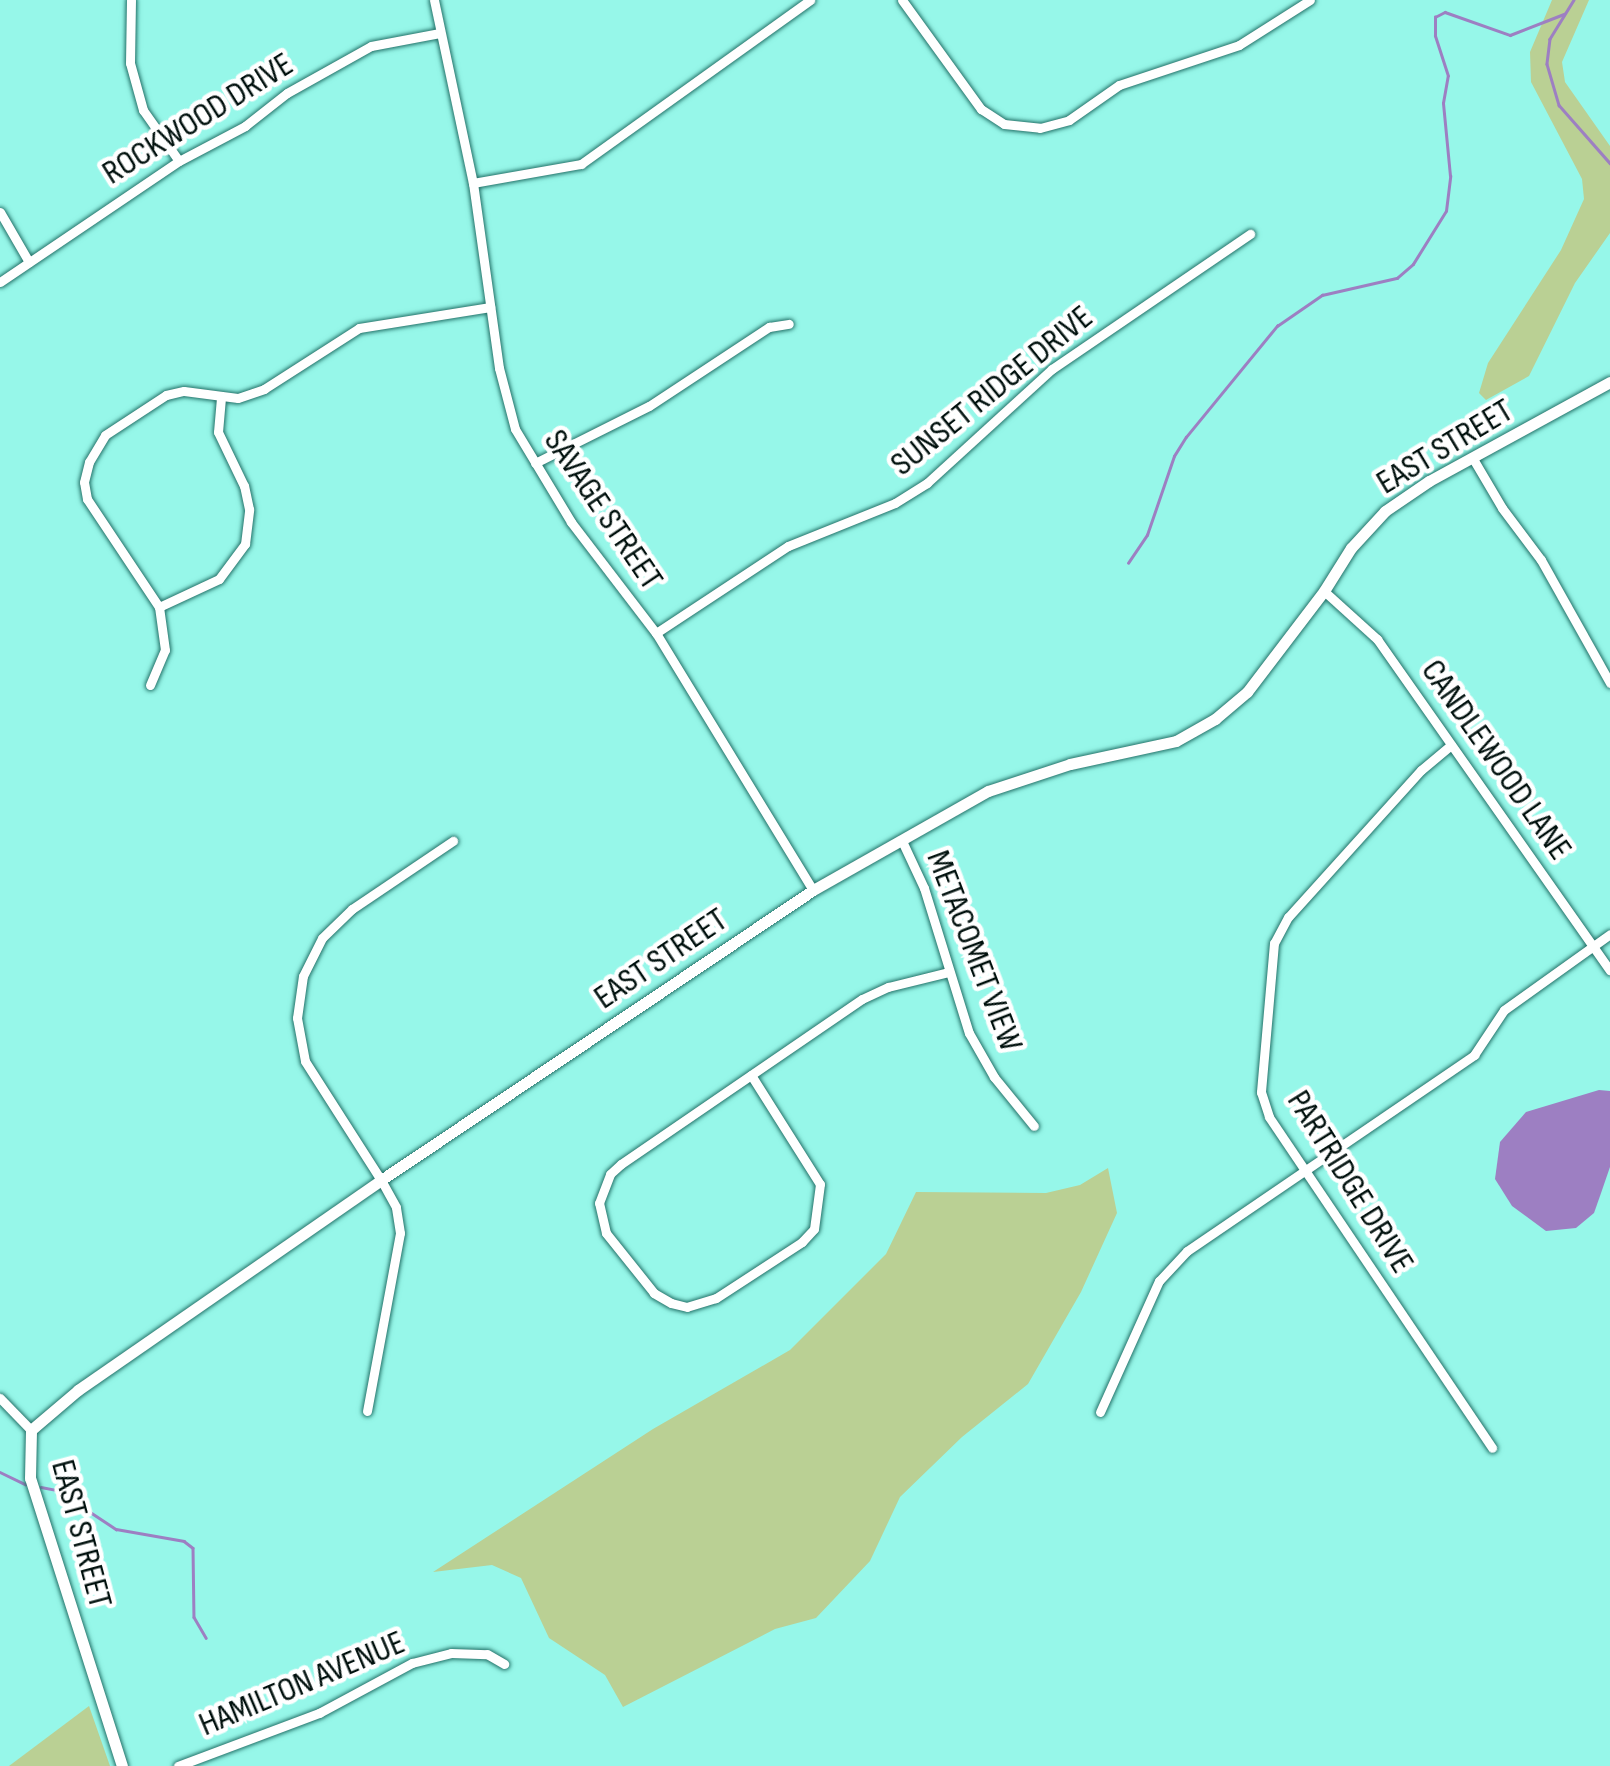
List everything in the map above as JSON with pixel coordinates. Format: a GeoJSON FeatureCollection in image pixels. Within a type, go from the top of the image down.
{"type":"FeatureCollection","features":[{"type":"Feature","properties":{"kind":"street"},"geometry":{"type":"LineString","coordinates":[[130,0],[130,62],[143,110],[179,161]]}},
{"type":"Feature","properties":{"kind":"street","name":"SAVAGE STREET"},"geometry":{"type":"LineString","coordinates":[[434,0],[473,184],[499,368],[514,429],[571,522],[656,634],[813,890]]}},
{"type":"Feature","properties":{"kind":"street"},"geometry":{"type":"LineString","coordinates":[[473,184],[581,164],[810,0]]}},
{"type":"Feature","properties":{"kind":"street"},"geometry":{"type":"LineString","coordinates":[[902,0],[982,109],[1004,124],[1040,128],[1068,120],[1119,84],[1239,45],[1310,0]]}},
{"type":"Feature","properties":{"kind":"street","name":"ROCKWOOD DRIVE"},"geometry":{"type":"LineString","coordinates":[[0,282],[179,161],[245,126],[287,93],[370,46],[440,32]]}},
{"type":"Feature","properties":{"kind":"street"},"geometry":{"type":"LineString","coordinates":[[0,212],[29,262]]}},
{"type":"Feature","properties":{"kind":"street","name":"SUNSET RIDGE DRIVE"},"geometry":{"type":"LineString","coordinates":[[656,634],[788,546],[895,504],[928,483],[1052,370],[1250,234]]}},
{"type":"Feature","properties":{"kind":"street"},"geometry":{"type":"LineString","coordinates":[[150,686],[164,650],[159,608],[94,513],[84,482],[89,462],[105,435],[166,394],[184,391],[238,398],[264,390],[359,328],[490,307]]}},
{"type":"Feature","properties":{"kind":"street"},"geometry":{"type":"LineString","coordinates":[[535,463],[649,406],[769,327],[790,324]]}},
{"type":"Feature","properties":{"kind":"street","name":"EAST STREET"},"geometry":{"type":"LineString","coordinates":[[122,1766],[30,1478],[31,1430],[78,1390],[381,1180],[813,890],[988,791],[1070,764],[1176,742],[1215,719],[1247,692],[1324,591],[1351,548],[1385,511],[1472,457],[1610,382]]}},
{"type":"Feature","properties":{"kind":"street"},"geometry":{"type":"LineString","coordinates":[[159,608],[219,579],[245,544],[249,510],[244,486],[218,432],[221,396]]}},
{"type":"Feature","properties":{"kind":"street"},"geometry":{"type":"LineString","coordinates":[[1472,457],[1502,508],[1541,560],[1610,683]]}},
{"type":"Feature","properties":{"kind":"street","name":"CANDLEWOOD LANE"},"geometry":{"type":"LineString","coordinates":[[1324,591],[1377,639],[1610,970]]}},
{"type":"Feature","properties":{"kind":"street","name":"PARTRIDGE DRIVE"},"geometry":{"type":"LineString","coordinates":[[1451,745],[1421,770],[1288,917],[1274,943],[1260,1092],[1268,1117],[1492,1448]]}},
{"type":"Feature","properties":{"kind":"street"},"geometry":{"type":"LineString","coordinates":[[367,1411],[400,1232],[396,1207],[304,1061],[296,1018],[303,976],[322,938],[352,909],[453,841]]}},
{"type":"Feature","properties":{"kind":"street","name":"METACOMET VIEW"},"geometry":{"type":"LineString","coordinates":[[902,841],[924,888],[975,1044],[994,1078],[1034,1126]]}},
{"type":"Feature","properties":{"kind":"street"},"geometry":{"type":"LineString","coordinates":[[1100,1412],[1159,1281],[1187,1250],[1474,1055],[1504,1010],[1610,934]]}},
{"type":"Feature","properties":{"kind":"street"},"geometry":{"type":"LineString","coordinates":[[751,1075],[820,1184],[814,1229],[716,1298],[687,1307],[671,1303],[654,1293],[606,1233],[599,1204],[604,1188],[621,1164],[751,1075],[876,992],[950,972]]}},
{"type":"Feature","properties":{"kind":"street"},"geometry":{"type":"LineString","coordinates":[[0,1398],[31,1430]]}},
{"type":"Feature","properties":{"kind":"street","name":"HAMILTON AVENUE"},"geometry":{"type":"LineString","coordinates":[[178,1766],[320,1713],[412,1664],[451,1653],[488,1654],[504,1664]]}},
{"type":"Feature","properties":{"kind":"green space"},"geometry":{"type":"Polygon","coordinates":[[[1552,0],[1589,0],[1562,62],[1565,82],[1610,146],[1610,233],[1575,283],[1529,376],[1486,400],[1479,393],[1488,363],[1561,250],[1584,199],[1582,179],[1531,82],[1530,52],[1552,0]]]}},
{"type":"Feature","properties":{"kind":"green space"},"geometry":{"type":"Polygon","coordinates":[[[1108,1168],[1117,1213],[1081,1292],[1028,1384],[962,1437],[900,1497],[870,1561],[816,1618],[775,1629],[623,1707],[605,1675],[549,1638],[521,1578],[492,1565],[433,1572],[653,1429],[790,1350],[886,1254],[916,1192],[1046,1193],[1080,1185],[1108,1168]]]}},
{"type":"Feature","properties":{"kind":"green space"},"geometry":{"type":"Polygon","coordinates":[[[89,1706],[110,1766],[9,1766],[89,1706]]]}},
{"type":"Feature","properties":{"kind":"shaded area"},"geometry":{"type":"Polygon","coordinates":[[[1599,1090],[1610,1091],[1610,1167],[1594,1213],[1576,1228],[1546,1231],[1512,1206],[1495,1179],[1500,1142],[1526,1112],[1599,1090]]]}},
{"type":"Feature","properties":{"kind":"waterway"},"geometry":{"type":"LineString","coordinates":[[1574,0],[1550,39],[1547,64],[1559,105],[1610,163]]}},
{"type":"Feature","properties":{"kind":"waterway"},"geometry":{"type":"LineString","coordinates":[[1128,563],[1147,535],[1174,456],[1277,326],[1322,295],[1397,278],[1413,264],[1446,211],[1450,176],[1443,103],[1448,76],[1435,36],[1435,17],[1445,12],[1510,35],[1564,14]]}},
{"type":"Feature","properties":{"kind":"waterway"},"geometry":{"type":"LineString","coordinates":[[0,1472],[25,1484]]}},
{"type":"Feature","properties":{"kind":"waterway"},"geometry":{"type":"LineString","coordinates":[[41,1487],[57,1490],[116,1529],[184,1541],[193,1548],[194,1617],[206,1638]]}}]}
